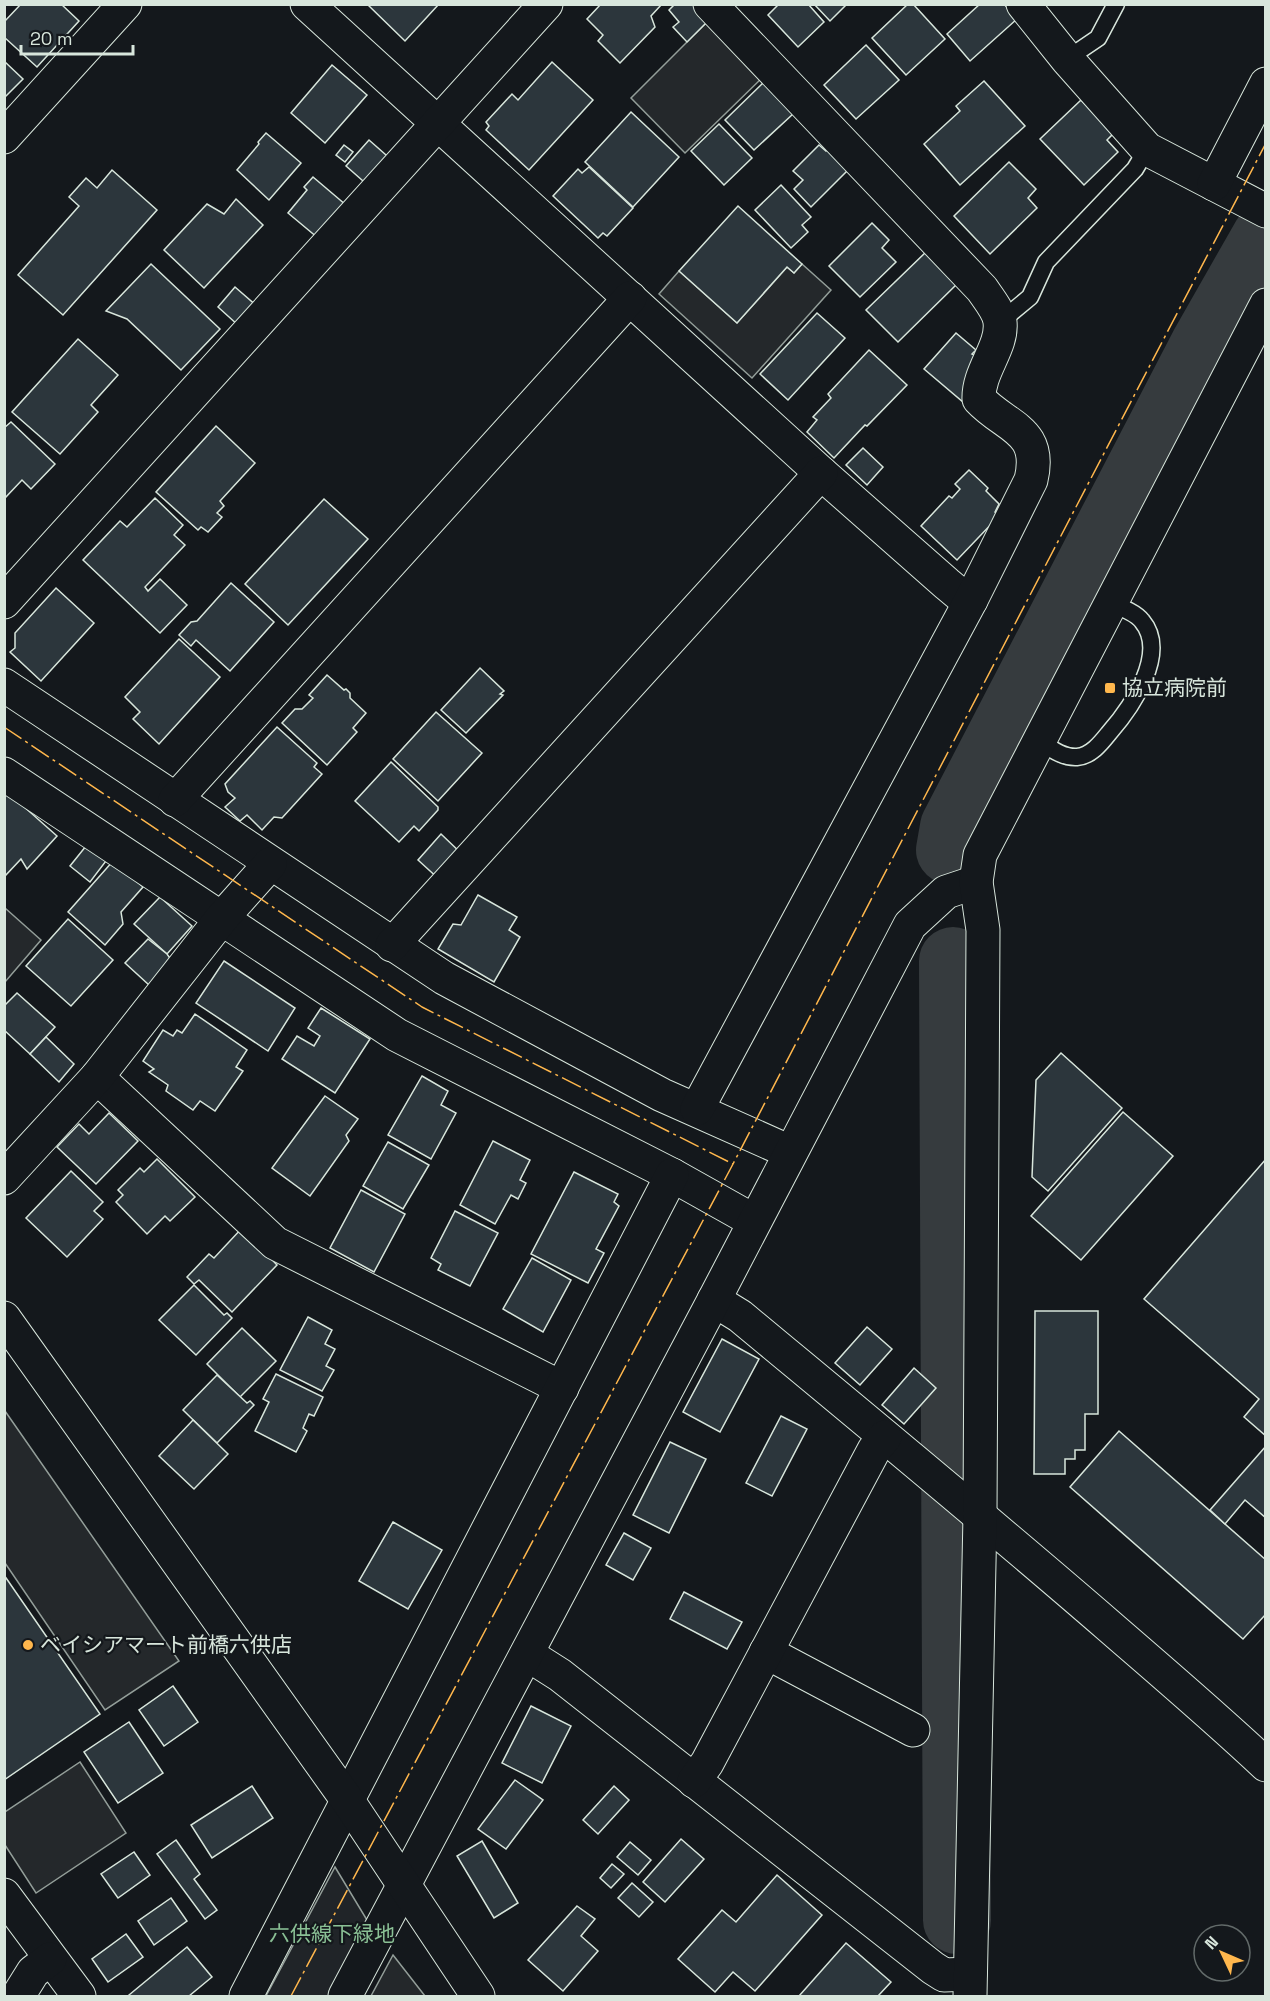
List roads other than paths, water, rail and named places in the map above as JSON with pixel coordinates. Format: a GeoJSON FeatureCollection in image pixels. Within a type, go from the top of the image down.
{"type":"FeatureCollection","features":[{"type":"Feature","properties":{"kind":"street"},"geometry":{"type":"LineString","coordinates":[[307,4],[821,473],[947,584],[971,600]]}},
{"type":"Feature","properties":{"kind":"street"},"geometry":{"type":"LineString","coordinates":[[4,602],[546,4]]}},
{"type":"Feature","properties":{"kind":"street"},"geometry":{"type":"LineString","coordinates":[[697,1109],[971,600],[1031,480],[1035,464],[1027,441],[1020,430],[985,406],[979,399],[981,377],[997,342],[1000,322],[982,289],[710,4]]}},
{"type":"Feature","properties":{"kind":"street"},"geometry":{"type":"LineString","coordinates":[[1023,4],[1067,59],[1147,149],[1265,211]]}},
{"type":"Feature","properties":{"kind":"street"},"geometry":{"type":"LineString","coordinates":[[4,137],[123,5]]}},
{"type":"Feature","properties":{"kind":"street"},"geometry":{"type":"LineString","coordinates":[[1214,184],[1266,84]]}},
{"type":"Feature","properties":{"kind":"street"},"geometry":{"type":"LineString","coordinates":[[175,800],[630,298]]}},
{"type":"Feature","properties":{"kind":"street"},"geometry":{"type":"LineString","coordinates":[[527,1654],[560,1675],[933,1968],[970,1985],[983,930],[976,882],[980,855],[1052,749],[1125,610],[1266,305]]}},
{"type":"Feature","properties":{"kind":"street"},"geometry":{"type":"LineString","coordinates":[[392,945],[821,473]]}},
{"type":"Feature","properties":{"kind":"street"},"geometry":{"type":"LineString","coordinates":[[4,685],[444,978],[663,1095],[790,1152]]}},
{"type":"Feature","properties":{"kind":"street"},"geometry":{"type":"LineString","coordinates":[[4,774],[398,1035],[672,1175],[754,1221]]}},
{"type":"Feature","properties":{"kind":"street"},"geometry":{"type":"LineString","coordinates":[[4,1178],[97,1077],[222,918],[270,864]]}},
{"type":"Feature","properties":{"kind":"street"},"geometry":{"type":"LineString","coordinates":[[345,1996],[910,925],[946,892],[976,882]]}},
{"type":"Feature","properties":{"kind":"street"},"geometry":{"type":"LineString","coordinates":[[97,1077],[275,1243],[562,1388]]}},
{"type":"Feature","properties":{"kind":"street"},"geometry":{"type":"LineString","coordinates":[[246,1996],[672,1175]]}},
{"type":"Feature","properties":{"kind":"street"},"geometry":{"type":"LineString","coordinates":[[714,1300],[741,1316],[975,1511],[1223,1724],[1266,1766]]}},
{"type":"Feature","properties":{"kind":"street"},"geometry":{"type":"LineString","coordinates":[[4,1318],[348,1801],[478,1996]]}},
{"type":"Feature","properties":{"kind":"street"},"geometry":{"type":"LineString","coordinates":[[694,1780],[706,1763],[874,1450],[885,1437]]}},
{"type":"Feature","properties":{"kind":"street"},"geometry":{"type":"LineString","coordinates":[[766,1652],[913,1730]]}},
{"type":"Feature","properties":{"kind":"street"},"geometry":{"type":"LineString","coordinates":[[4,1895],[79,1996]]}},
{"type":"Feature","properties":{"kind":"street"},"geometry":{"type":"LineString","coordinates":[[18,1996],[33,1972],[50,1959]]}},
{"type":"Feature","properties":{"kind":"lane"},"geometry":{"type":"LineString","coordinates":[[1067,59],[1098,38],[1116,4]]}},
{"type":"Feature","properties":{"kind":"lane"},"geometry":{"type":"LineString","coordinates":[[1000,322],[1030,297],[1047,262],[1134,169],[1147,149]]}},
{"type":"Feature","properties":{"kind":"lane"},"geometry":{"type":"LineString","coordinates":[[1052,749],[1080,757],[1092,750],[1120,721],[1142,688],[1151,649],[1146,626],[1125,610]]}},
{"type":"Feature","properties":{"kind":"waterway"},"geometry":{"type":"LineString","coordinates":[[950,850],[954,827],[1205,344],[1266,237]]}},
{"type":"Feature","properties":{"kind":"waterway"},"geometry":{"type":"LineString","coordinates":[[953,961],[957,1920]]}},
{"type":"Feature","properties":{"kind":"place","name":"協立病院前"},"geometry":{"type":"Point","coordinates":[1110,688]}},
{"type":"Feature","properties":{"kind":"place","name":"ベイシアマート前橋六供店"},"geometry":{"type":"Point","coordinates":[28,1645]}},
{"type":"Feature","properties":{"kind":"park label","name":"六供線下緑地"},"geometry":{"type":"Point","coordinates":[332,1934]}}]}
